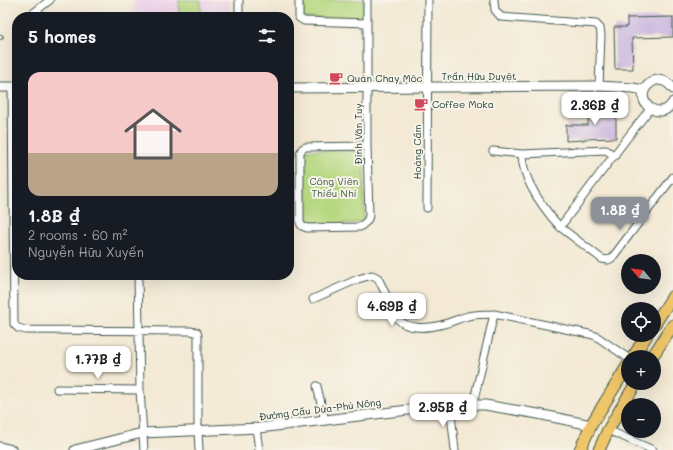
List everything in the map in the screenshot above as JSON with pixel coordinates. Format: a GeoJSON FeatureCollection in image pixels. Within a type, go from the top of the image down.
{"type":"FeatureCollection","features":[{"type":"Feature","properties":{"kind":"main road"},"geometry":{"type":"LineString","coordinates":[[661,314],[673,296]]}},
{"type":"Feature","properties":{"kind":"main road"},"geometry":{"type":"LineString","coordinates":[[657,350],[673,326]]}},
{"type":"Feature","properties":{"kind":"main road"},"geometry":{"type":"LineString","coordinates":[[580,450],[591,425],[621,376]]}},
{"type":"Feature","properties":{"kind":"main road"},"geometry":{"type":"LineString","coordinates":[[599,450],[608,430],[632,390]]}},
{"type":"Feature","properties":{"kind":"main road"},"geometry":{"type":"LineString","coordinates":[[591,425],[608,430]]}},
{"type":"Feature","properties":{"kind":"street"},"geometry":{"type":"LineString","coordinates":[[35,12],[50,0]]}},
{"type":"Feature","properties":{"kind":"street"},"geometry":{"type":"LineString","coordinates":[[239,0],[239,12]]}},
{"type":"Feature","properties":{"kind":"street"},"geometry":{"type":"LineString","coordinates":[[299,0],[298,14],[304,21],[367,23]]}},
{"type":"Feature","properties":{"kind":"street","name":"Đinh Văn Tuy"},"geometry":{"type":"LineString","coordinates":[[367,146],[305,147],[302,149],[300,153],[300,223],[302,226],[307,228],[360,227],[366,221],[368,216],[368,0]]}},
{"type":"Feature","properties":{"kind":"street","name":"Hoàng Cầm"},"geometry":{"type":"LineString","coordinates":[[427,208],[428,0]]}},
{"type":"Feature","properties":{"kind":"street"},"geometry":{"type":"LineString","coordinates":[[494,0],[495,10],[501,18],[596,24],[600,28],[601,35],[599,86]]}},
{"type":"Feature","properties":{"kind":"street"},"geometry":{"type":"LineString","coordinates":[[672,84],[665,81],[655,80],[644,90],[644,101],[650,108],[660,111],[672,106]]}},
{"type":"Feature","properties":{"kind":"street","name":"Trần Hữu Duyệt"},"geometry":{"type":"LineString","coordinates":[[294,88],[599,86],[644,90]]}},
{"type":"Feature","properties":{"kind":"street"},"geometry":{"type":"LineString","coordinates":[[0,87],[12,87]]}},
{"type":"Feature","properties":{"kind":"street"},"geometry":{"type":"LineString","coordinates":[[560,227],[650,108]]}},
{"type":"Feature","properties":{"kind":"street"},"geometry":{"type":"LineString","coordinates":[[493,151],[522,154],[606,150],[615,156]]}},
{"type":"Feature","properties":{"kind":"street"},"geometry":{"type":"LineString","coordinates":[[522,154],[522,162],[525,172],[538,199],[546,211],[560,227],[602,259],[608,260],[612,258],[673,177]]}},
{"type":"Feature","properties":{"kind":"street"},"geometry":{"type":"LineString","coordinates":[[313,299],[358,279],[372,275],[378,278],[397,318],[401,323],[410,326],[431,327],[469,316],[494,314],[596,336],[621,353]]}},
{"type":"Feature","properties":{"kind":"street"},"geometry":{"type":"LineString","coordinates":[[16,280],[14,324],[18,328],[26,330],[190,330],[197,332],[199,450]]}},
{"type":"Feature","properties":{"kind":"street"},"geometry":{"type":"LineString","coordinates":[[138,280],[140,390],[144,450]]}},
{"type":"Feature","properties":{"kind":"street"},"geometry":{"type":"LineString","coordinates":[[473,404],[494,314]]}},
{"type":"Feature","properties":{"kind":"street"},"geometry":{"type":"LineString","coordinates":[[317,386],[325,421]]}},
{"type":"Feature","properties":{"kind":"street"},"geometry":{"type":"LineString","coordinates":[[57,389],[140,390]]}},
{"type":"Feature","properties":{"kind":"street","name":"Đường Cầu Dứa-Phú Nông"},"geometry":{"type":"LineString","coordinates":[[75,450],[142,434],[256,428],[450,405],[473,404],[538,414],[591,425]]}},
{"type":"Feature","properties":{"kind":"street"},"geometry":{"type":"LineString","coordinates":[[450,405],[456,450]]}},
{"type":"Feature","properties":{"kind":"street"},"geometry":{"type":"LineString","coordinates":[[256,428],[259,450]]}},
{"type":"Feature","properties":{"kind":"street"},"geometry":{"type":"LineString","coordinates":[[608,430],[653,450]]}},
{"type":"Feature","properties":{"kind":"street"},"geometry":{"type":"LineString","coordinates":[[0,447],[12,450]]}},
{"type":"Feature","properties":{"kind":"shaded area"},"geometry":{"type":"Polygon","coordinates":[[[134,0],[230,0],[230,12],[133,12],[134,0]]]}},
{"type":"Feature","properties":{"kind":"green space"},"geometry":{"type":"Polygon","coordinates":[[[179,0],[201,0],[201,12],[179,12],[179,0]]]}},
{"type":"Feature","properties":{"kind":"green space"},"geometry":{"type":"Polygon","coordinates":[[[303,0],[364,0],[364,19],[304,18],[303,0]]]}},
{"type":"Feature","properties":{"kind":"green space","name":"Công Viên Thiếu Nhi"},"geometry":{"type":"Polygon","coordinates":[[[306,150],[360,151],[364,157],[364,220],[359,223],[306,224],[304,219],[303,154],[306,150]]]}},
{"type":"Feature","properties":{"kind":"building"},"geometry":{"type":"Polygon","coordinates":[[[673,17],[673,37],[632,38],[633,69],[615,69],[614,27],[627,27],[627,18],[673,17]]]}},
{"type":"Feature","properties":{"kind":"building"},"geometry":{"type":"Polygon","coordinates":[[[588,109],[616,109],[616,138],[566,141],[566,125],[588,125],[588,109]]]}},
{"type":"Feature","properties":{"kind":"place","name":"Quán Chay Môc"},"geometry":{"type":"Point","coordinates":[336,78]}},
{"type":"Feature","properties":{"kind":"place","name":"Coffee Moka"},"geometry":{"type":"Point","coordinates":[421,104]}}]}
